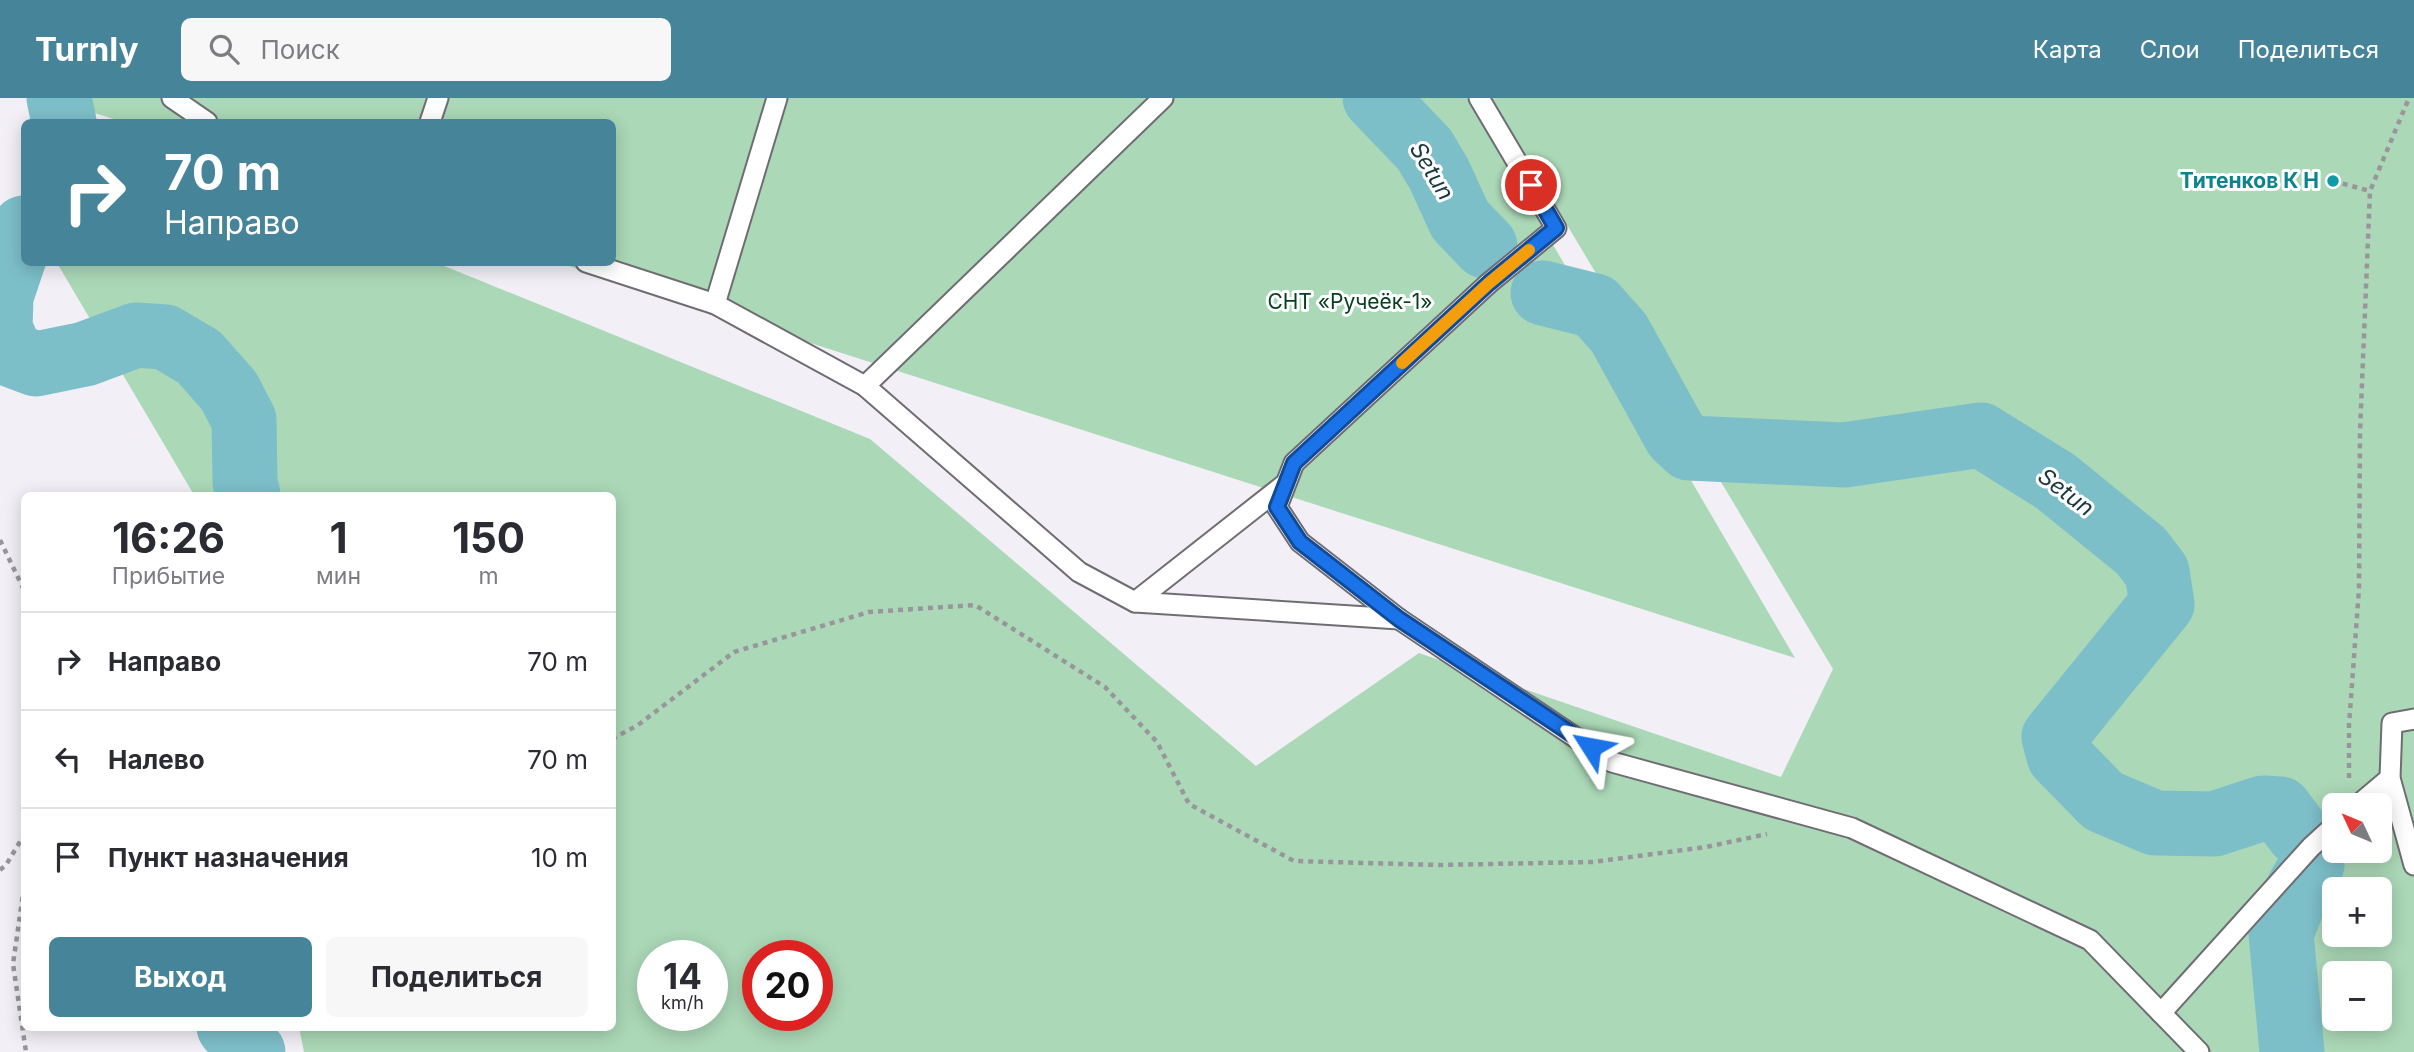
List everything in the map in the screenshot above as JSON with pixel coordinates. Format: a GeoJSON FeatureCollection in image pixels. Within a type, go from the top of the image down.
{"type":"FeatureCollection","features":[{"type":"Feature","properties":{"kind":"lane"},"geometry":{"type":"LineString","coordinates":[[172,98],[203,119]]}},
{"type":"Feature","properties":{"kind":"lane"},"geometry":{"type":"LineString","coordinates":[[431,119],[438,98]]}},
{"type":"Feature","properties":{"kind":"lane"},"geometry":{"type":"LineString","coordinates":[[715,304],[777,98]]}},
{"type":"Feature","properties":{"kind":"lane"},"geometry":{"type":"LineString","coordinates":[[865,386],[1163,98]]}},
{"type":"Feature","properties":{"kind":"lane"},"geometry":{"type":"LineString","coordinates":[[1479,98],[1556,228],[1489,283],[1294,463],[1277,507],[1300,542],[1399,619],[1612,762],[1852,828],[2090,940],[2199,1052]]}},
{"type":"Feature","properties":{"kind":"lane"},"geometry":{"type":"LineString","coordinates":[[598,266],[715,304],[865,386],[1079,572],[1135,602],[1399,619]]}},
{"type":"Feature","properties":{"kind":"lane"},"geometry":{"type":"LineString","coordinates":[[1135,602],[1287,482]]}},
{"type":"Feature","properties":{"kind":"lane"},"geometry":{"type":"LineString","coordinates":[[2414,719],[2392,723],[2390,778],[2414,865]]}},
{"type":"Feature","properties":{"kind":"lane"},"geometry":{"type":"LineString","coordinates":[[2372,793],[2390,778]]}},
{"type":"Feature","properties":{"kind":"lane"},"geometry":{"type":"LineString","coordinates":[[2161,1013],[2322,837]]}},
{"type":"Feature","properties":{"kind":"path"},"geometry":{"type":"LineString","coordinates":[[2349,778],[2349,725],[2360,589],[2360,432],[2370,191],[2409,98]]}},
{"type":"Feature","properties":{"kind":"path"},"geometry":{"type":"LineString","coordinates":[[2333,181],[2370,191]]}},
{"type":"Feature","properties":{"kind":"path"},"geometry":{"type":"LineString","coordinates":[[0,540],[21,584]]}},
{"type":"Feature","properties":{"kind":"path"},"geometry":{"type":"LineString","coordinates":[[616,737],[638,725],[734,652],[869,612],[975,606],[1105,687],[1157,742],[1189,804],[1294,861],[1438,865],[1593,862],[1706,847],[1774,833]]}},
{"type":"Feature","properties":{"kind":"path"},"geometry":{"type":"LineString","coordinates":[[0,870],[21,840]]}},
{"type":"Feature","properties":{"kind":"path"},"geometry":{"type":"LineString","coordinates":[[21,908],[13,964],[21,1018]]}},
{"type":"Feature","properties":{"kind":"path"},"geometry":{"type":"LineString","coordinates":[[23,1031],[26,1052]]}},
{"type":"Feature","properties":{"kind":"green space","name":"СНТ «Ручеёк-1»"},"geometry":{"type":"Polygon","coordinates":[[[47,98],[1467,98],[1795,658],[569,266],[616,266],[616,119],[114,119],[47,98]]]}},
{"type":"Feature","properties":{"kind":"green space"},"geometry":{"type":"Polygon","coordinates":[[[1491,98],[2414,98],[2414,1052],[304,1052],[300,1031],[616,1031],[616,492],[192,492],[59,266],[444,266],[870,439],[1256,766],[1419,653],[1781,777],[1833,669],[1491,98]]]}},
{"type":"Feature","properties":{"kind":"green space"},"geometry":{"type":"Polygon","coordinates":[[[43,102],[86,119],[43,119],[43,102]]]}},
{"type":"Feature","properties":{"kind":"waterway"},"geometry":{"type":"LineString","coordinates":[[59,98],[63,119]]}},
{"type":"Feature","properties":{"kind":"waterway","name":"Setun"},"geometry":{"type":"LineString","coordinates":[[1375,98],[1424,149],[1460,220],[1485,246]]}},
{"type":"Feature","properties":{"kind":"waterway"},"geometry":{"type":"LineString","coordinates":[[21,237],[1,296],[0,329],[12,355],[36,364],[85,354],[136,335],[165,337],[199,357],[229,391],[244,420],[247,492]]}},
{"type":"Feature","properties":{"kind":"waterway","name":"Setun"},"geometry":{"type":"LineString","coordinates":[[1543,293],[1595,306],[1619,333],[1676,436],[1689,448],[1844,455],[1981,435],[2055,481],[2141,551],[2157,572],[2162,604],[2054,737],[2059,756],[2103,801],[2155,823],[2214,824],[2263,808],[2280,809],[2298,833]]}},
{"type":"Feature","properties":{"kind":"waterway","name":"Setun"},"geometry":{"type":"LineString","coordinates":[[2292,1052],[2281,934],[2298,889],[2312,865]]}},
{"type":"Feature","properties":{"kind":"waterway"},"geometry":{"type":"LineString","coordinates":[[233,1031],[253,1052]]}},
{"type":"Feature","properties":{"kind":"slow traffic"},"geometry":{"type":"LineString","coordinates":[[1402,363],[1529,250]]}},
{"type":"Feature","properties":{"kind":"place","name":"Титенков К Н"},"geometry":{"type":"Point","coordinates":[2333,181]}},
{"type":"Feature","properties":{"kind":"route"},"geometry":{"type":"LineString","coordinates":[[1531,185],[1556,228],[1489,283],[1294,463],[1277,507],[1300,542],[1399,619],[1591,747]]}}]}
